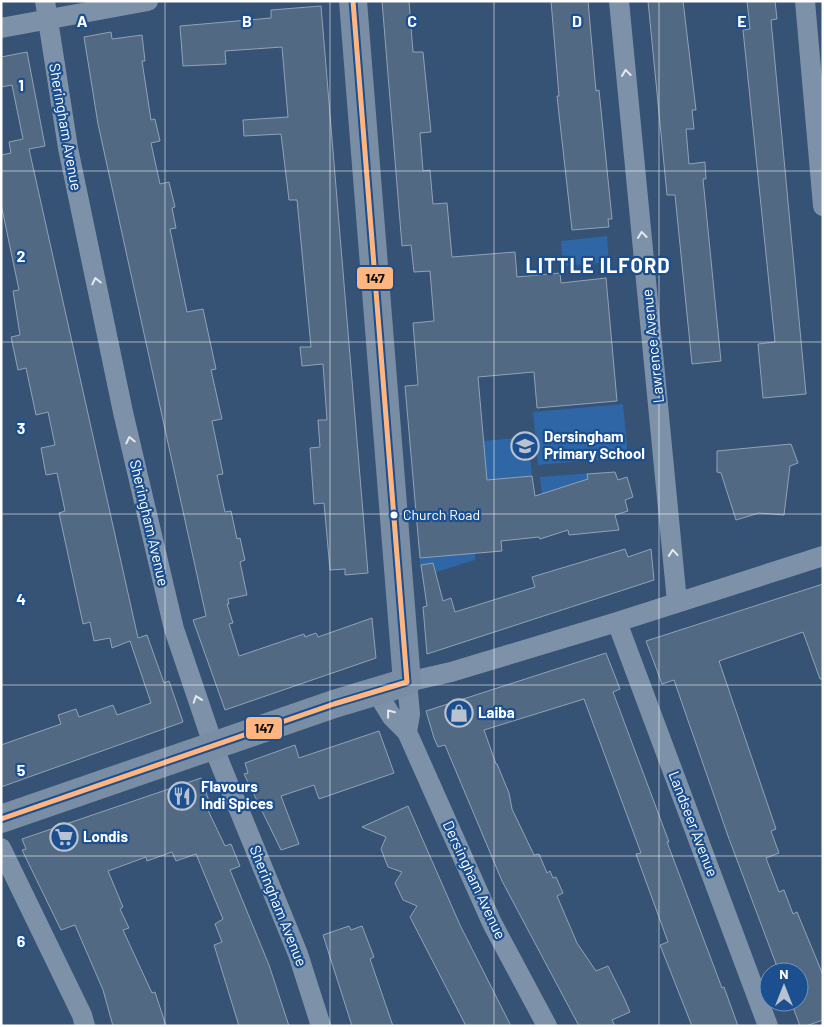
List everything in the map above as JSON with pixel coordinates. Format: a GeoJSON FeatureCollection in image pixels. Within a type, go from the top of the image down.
{"type":"FeatureCollection","features":[{"type":"Feature","properties":{"kind":"main road","name":"Dersingham Avenue"},"geometry":{"type":"LineString","coordinates":[[353,1],[407,682]]}},
{"type":"Feature","properties":{"kind":"main road"},"geometry":{"type":"LineString","coordinates":[[1,819],[213,745],[407,682]]}},
{"type":"Feature","properties":{"kind":"street"},"geometry":{"type":"LineString","coordinates":[[1,28],[46,11],[148,1]]}},
{"type":"Feature","properties":{"kind":"street","name":"Lawrence Avenue"},"geometry":{"type":"LineString","coordinates":[[619,1],[677,602]]}},
{"type":"Feature","properties":{"kind":"street"},"geometry":{"type":"LineString","coordinates":[[805,1],[823,206]]}},
{"type":"Feature","properties":{"kind":"street","name":"Sheringham Avenue"},"geometry":{"type":"LineString","coordinates":[[46,11],[68,148],[126,422],[174,629],[213,745],[298,954],[321,1026]]}},
{"type":"Feature","properties":{"kind":"street"},"geometry":{"type":"LineString","coordinates":[[407,682],[451,672],[617,622],[823,556]]}},
{"type":"Feature","properties":{"kind":"street","name":"Landseer Avenue"},"geometry":{"type":"LineString","coordinates":[[617,622],[768,1026]]}},
{"type":"Feature","properties":{"kind":"street","name":"Dersingham Avenue"},"geometry":{"type":"LineString","coordinates":[[407,682],[410,714],[408,732]]}},
{"type":"Feature","properties":{"kind":"street","name":"Dersingham Avenue"},"geometry":{"type":"LineString","coordinates":[[376,691],[392,717],[408,732],[492,923],[547,1026]]}},
{"type":"Feature","properties":{"kind":"street"},"geometry":{"type":"LineString","coordinates":[[1,848],[86,1026]]}},
{"type":"Feature","properties":{"kind":"shaded area"},"geometry":{"type":"Polygon","coordinates":[[[607,236],[609,262],[563,266],[561,241],[607,236]]]}},
{"type":"Feature","properties":{"kind":"shaded area"},"geometry":{"type":"Polygon","coordinates":[[[623,404],[628,457],[538,465],[533,412],[623,404]]]}},
{"type":"Feature","properties":{"kind":"shaded area"},"geometry":{"type":"Polygon","coordinates":[[[528,437],[532,476],[487,480],[483,441],[528,437]]]}},
{"type":"Feature","properties":{"kind":"shaded area"},"geometry":{"type":"Polygon","coordinates":[[[591,473],[588,479],[542,494],[540,477],[591,473]]]}},
{"type":"Feature","properties":{"kind":"shaded area"},"geometry":{"type":"Polygon","coordinates":[[[428,538],[430,557],[475,553],[475,560],[436,572],[434,565],[420,568],[419,539],[428,538]]]}},
{"type":"Feature","properties":{"kind":"building","name":"Dersingham Primary School"},"geometry":{"type":"Polygon","coordinates":[[[382,1],[409,1],[413,52],[423,52],[431,132],[420,133],[423,171],[430,170],[433,204],[447,203],[452,257],[515,252],[517,277],[560,273],[561,283],[606,278],[617,401],[537,408],[534,372],[478,377],[487,480],[532,476],[535,496],[588,479],[587,474],[615,472],[618,480],[627,477],[633,497],[625,500],[628,511],[615,515],[619,530],[569,535],[568,530],[540,539],[539,537],[501,541],[502,551],[420,558],[405,386],[418,385],[413,323],[434,321],[430,271],[414,272],[411,245],[402,246],[382,1]]]}},
{"type":"Feature","properties":{"kind":"building"},"geometry":{"type":"Polygon","coordinates":[[[551,1],[588,1],[596,91],[599,90],[612,219],[608,219],[609,227],[572,230],[557,96],[559,96],[551,1]]]}},
{"type":"Feature","properties":{"kind":"building"},"geometry":{"type":"Polygon","coordinates":[[[648,1],[683,1],[696,110],[692,110],[694,129],[686,129],[689,164],[705,162],[706,179],[703,179],[721,361],[692,364],[675,195],[667,195],[648,1]]]}},
{"type":"Feature","properties":{"kind":"building"},"geometry":{"type":"Polygon","coordinates":[[[747,1],[775,1],[777,19],[771,20],[806,394],[763,398],[758,344],[775,342],[743,30],[750,29],[747,1]]]}},
{"type":"Feature","properties":{"kind":"building"},"geometry":{"type":"Polygon","coordinates":[[[321,6],[368,573],[345,575],[345,569],[330,570],[324,503],[314,504],[310,448],[320,447],[318,420],[327,420],[323,364],[302,366],[300,347],[311,347],[297,200],[289,200],[281,134],[244,136],[243,120],[288,117],[282,47],[225,51],[226,64],[183,66],[180,26],[271,18],[271,10],[321,6]]]}},
{"type":"Feature","properties":{"kind":"building"},"geometry":{"type":"Polygon","coordinates":[[[111,32],[112,39],[142,35],[145,61],[142,61],[151,120],[155,119],[160,141],[151,143],[160,184],[169,182],[175,207],[172,208],[176,228],[170,229],[187,312],[203,309],[216,369],[211,370],[222,419],[212,421],[223,474],[217,475],[225,512],[231,511],[237,539],[240,538],[245,560],[240,562],[247,595],[228,599],[229,604],[227,604],[233,623],[229,624],[239,656],[304,634],[305,637],[316,633],[318,637],[372,618],[376,658],[225,710],[193,620],[206,616],[98,124],[84,37],[111,32]]]}},
{"type":"Feature","properties":{"kind":"building"},"geometry":{"type":"Polygon","coordinates":[[[27,52],[45,146],[29,149],[138,638],[147,635],[164,683],[169,681],[183,722],[1,787],[1,745],[61,724],[58,715],[76,709],[79,717],[113,705],[117,715],[151,703],[130,641],[112,648],[110,638],[94,641],[90,622],[83,624],[59,513],[65,511],[57,473],[46,475],[41,448],[55,445],[48,412],[36,415],[26,368],[18,370],[11,337],[20,335],[13,291],[19,290],[1,204],[1,155],[11,153],[9,142],[23,139],[12,85],[1,87],[1,57],[27,52]]]}},
{"type":"Feature","properties":{"kind":"building"},"geometry":{"type":"Polygon","coordinates":[[[791,444],[798,463],[790,466],[784,515],[759,513],[736,520],[721,473],[717,472],[717,451],[791,444]]]}},
{"type":"Feature","properties":{"kind":"building"},"geometry":{"type":"Polygon","coordinates":[[[625,549],[628,557],[651,549],[654,580],[427,654],[423,607],[427,606],[421,565],[433,563],[443,601],[451,598],[455,612],[535,587],[532,577],[625,549]]]}},
{"type":"Feature","properties":{"kind":"building"},"geometry":{"type":"Polygon","coordinates":[[[823,584],[823,679],[820,679],[803,632],[719,661],[776,829],[771,831],[779,853],[766,858],[779,892],[784,890],[793,914],[797,912],[823,975],[823,1020],[806,1026],[800,1026],[795,1012],[809,1012],[809,962],[775,962],[728,836],[674,680],[662,684],[646,641],[823,584]]]}},
{"type":"Feature","properties":{"kind":"building"},"geometry":{"type":"Polygon","coordinates":[[[606,653],[620,689],[613,692],[669,842],[667,842],[738,1026],[692,1026],[660,945],[668,942],[636,854],[641,853],[584,699],[484,730],[509,793],[512,809],[534,855],[539,854],[547,873],[550,871],[553,878],[556,877],[563,893],[557,896],[577,943],[596,971],[608,966],[625,1000],[630,1012],[612,1020],[615,1026],[579,1026],[502,881],[445,745],[438,747],[434,738],[426,711],[606,653]]]}},
{"type":"Feature","properties":{"kind":"building"},"geometry":{"type":"Polygon","coordinates":[[[379,731],[394,773],[319,799],[314,785],[281,796],[299,844],[281,850],[244,774],[248,773],[245,763],[295,745],[299,758],[379,731]]]}},
{"type":"Feature","properties":{"kind":"building"},"geometry":{"type":"Polygon","coordinates":[[[201,778],[210,804],[206,806],[225,846],[231,844],[240,866],[230,870],[269,965],[289,1026],[239,1026],[214,945],[222,942],[215,924],[223,919],[196,854],[176,861],[172,852],[147,861],[146,857],[108,871],[123,907],[120,909],[129,928],[123,930],[152,993],[155,992],[166,1026],[113,1026],[103,990],[75,925],[61,930],[22,850],[26,849],[22,839],[201,778]]]}},
{"type":"Feature","properties":{"kind":"building"},"geometry":{"type":"Polygon","coordinates":[[[408,806],[460,925],[511,1026],[466,1026],[410,917],[417,906],[403,900],[395,883],[402,872],[388,867],[381,849],[386,837],[362,827],[408,806]]]}},
{"type":"Feature","properties":{"kind":"building"},"geometry":{"type":"Polygon","coordinates":[[[349,926],[351,930],[362,926],[374,957],[370,959],[393,1026],[352,1026],[323,935],[349,926]]]}},
{"type":"Feature","properties":{"kind":"transit line","name":"147"},"geometry":{"type":"LineString","coordinates":[[1,819],[334,704],[407,682],[353,1]]}},
{"type":"Feature","properties":{"kind":"place","name":"Dersingham Primary School"},"geometry":{"type":"Point","coordinates":[525,446]}},
{"type":"Feature","properties":{"kind":"place","name":"Church Road"},"geometry":{"type":"Point","coordinates":[394,515]}},
{"type":"Feature","properties":{"kind":"place","name":"Laiba"},"geometry":{"type":"Point","coordinates":[459,713]}},
{"type":"Feature","properties":{"kind":"place","name":"Flavours Indi Spices"},"geometry":{"type":"Point","coordinates":[182,796]}},
{"type":"Feature","properties":{"kind":"place","name":"Londis"},"geometry":{"type":"Point","coordinates":[64,837]}},
{"type":"Feature","properties":{"kind":"district","name":"LITTLE ILFORD"},"geometry":{"type":"Point","coordinates":[598,266]}}]}
